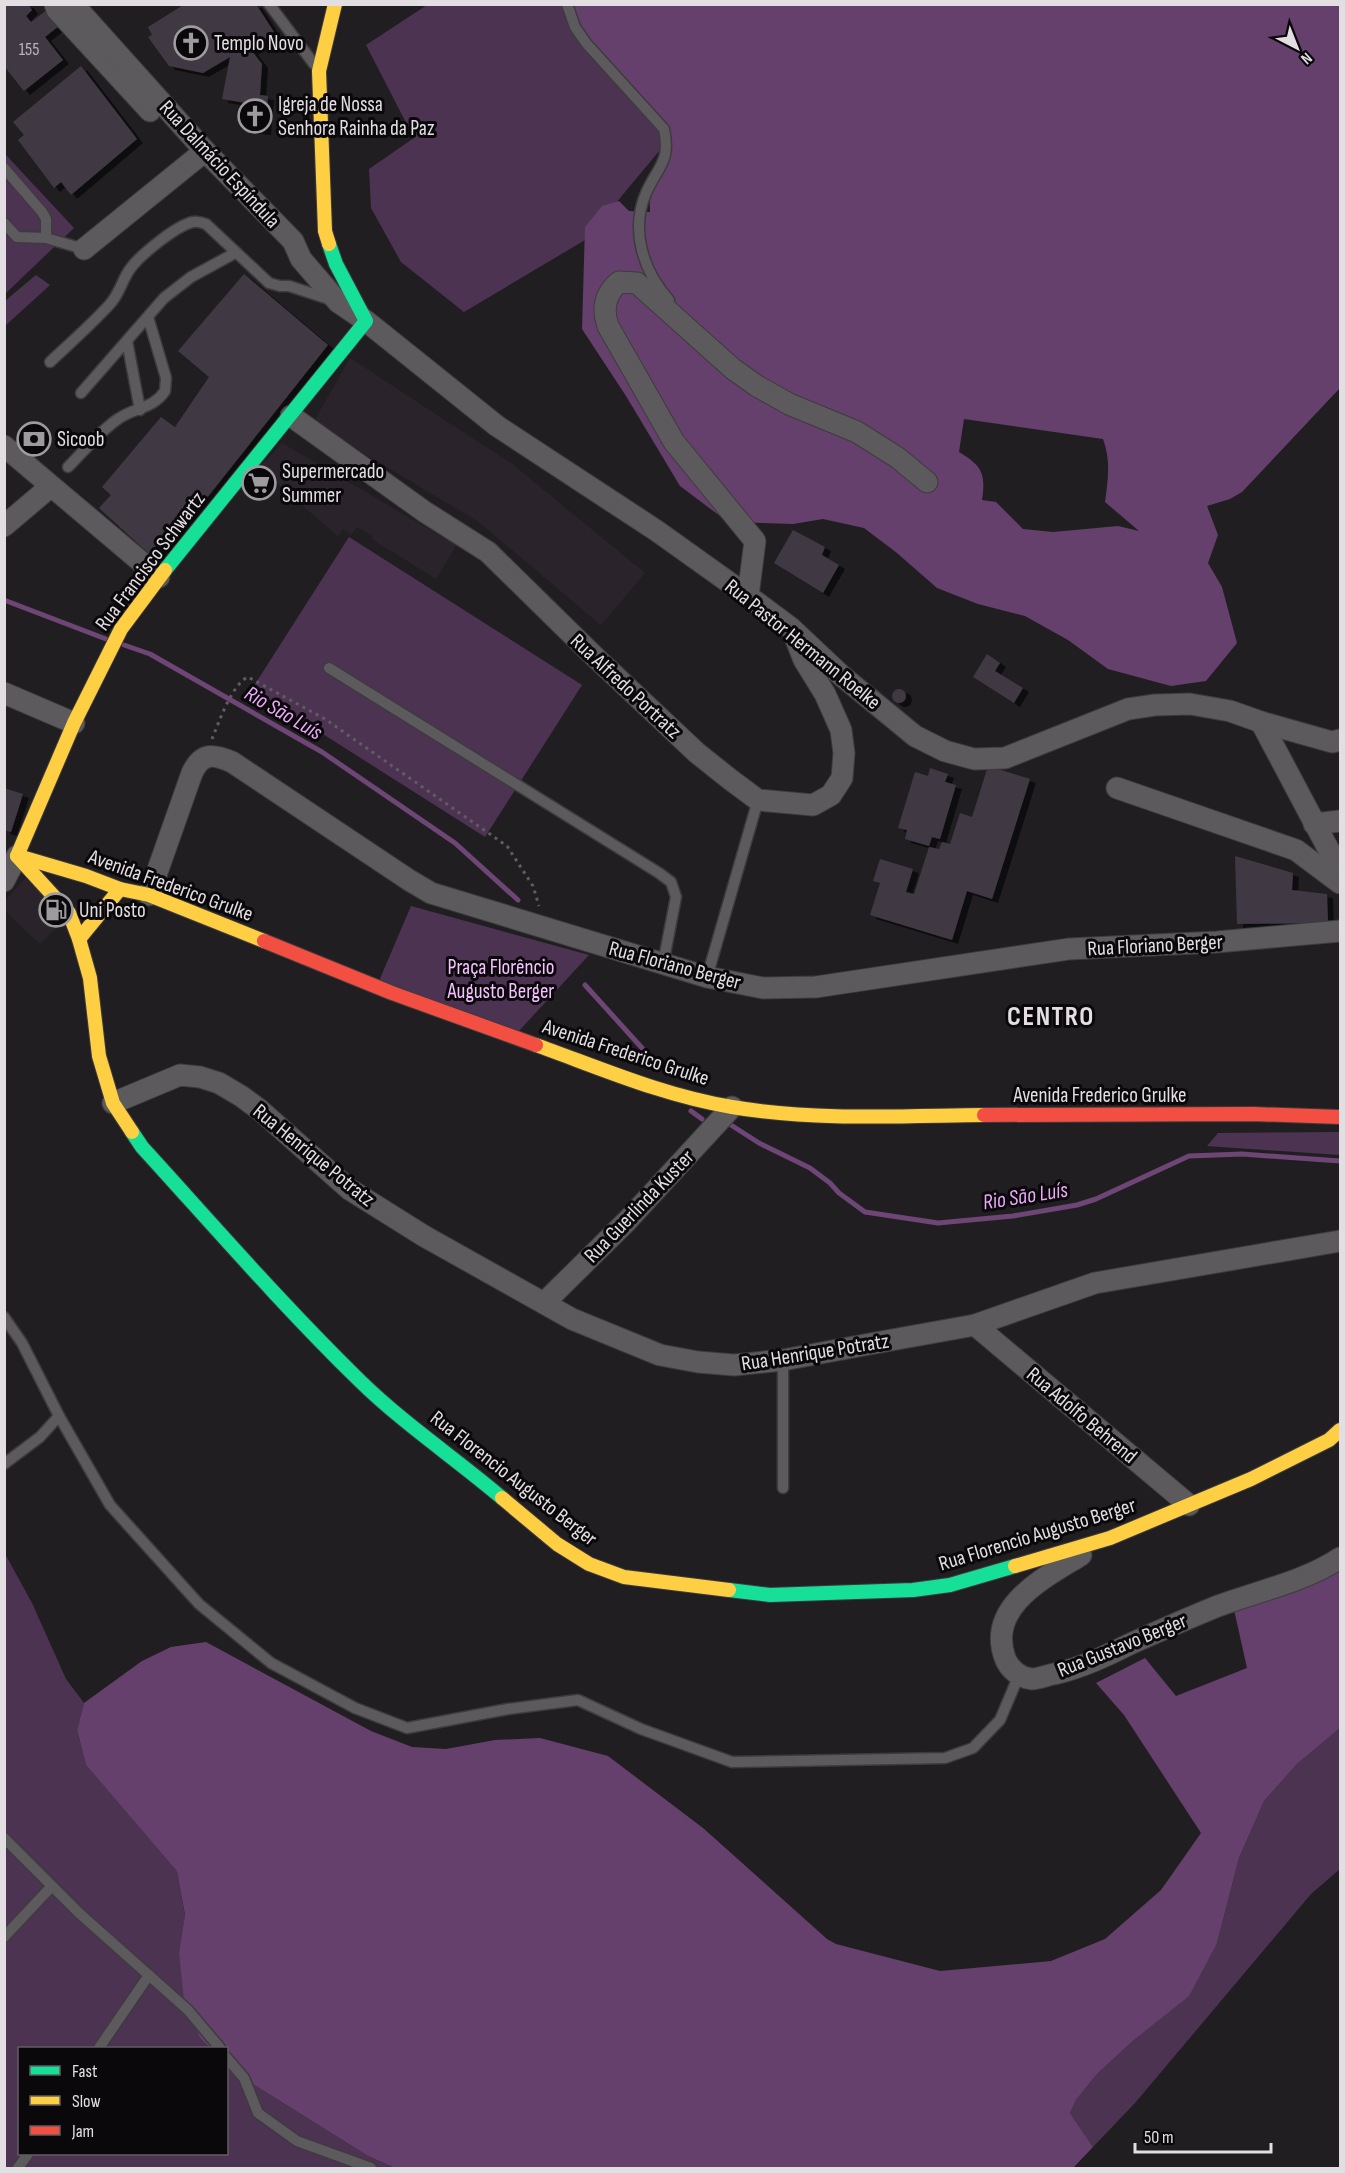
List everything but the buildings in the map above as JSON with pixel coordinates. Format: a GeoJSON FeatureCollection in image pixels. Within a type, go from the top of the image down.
{"type":"FeatureCollection","features":[{"type":"Feature","properties":{"kind":"main road"},"geometry":{"type":"LineString","coordinates":[[335,4],[319,71],[325,231],[336,264],[366,321]]}},
{"type":"Feature","properties":{"kind":"main road","name":"Rua Francisco Schwartz"},"geometry":{"type":"LineString","coordinates":[[11,853],[121,629],[159,577],[366,321]]}},
{"type":"Feature","properties":{"kind":"main road","name":"Avenida Frederico Grulke"},"geometry":{"type":"LineString","coordinates":[[11,853],[120,889],[149,895],[426,1005],[660,1090],[732,1107],[822,1116],[1253,1114],[1341,1116]]}},
{"type":"Feature","properties":{"kind":"main road","name":"Rua Florencio Augusto Berger"},"geometry":{"type":"LineString","coordinates":[[11,853],[69,913],[90,978],[99,1056],[113,1103],[142,1147],[309,1329],[361,1382],[394,1412],[458,1460],[557,1544],[589,1564],[624,1577],[770,1595],[913,1590],[950,1585],[1110,1538],[1251,1479],[1329,1440],[1341,1430]]}},
{"type":"Feature","properties":{"kind":"main road"},"geometry":{"type":"LineString","coordinates":[[79,939],[120,889]]}},
{"type":"Feature","properties":{"kind":"street"},"geometry":{"type":"LineString","coordinates":[[55,4],[57,10],[125,73]]}},
{"type":"Feature","properties":{"kind":"street","name":"Rua Dalmácio Espíndula"},"geometry":{"type":"LineString","coordinates":[[74,4],[125,73],[200,156],[293,242],[301,259],[338,302],[366,321]]}},
{"type":"Feature","properties":{"kind":"street"},"geometry":{"type":"LineString","coordinates":[[84,249],[200,156]]}},
{"type":"Feature","properties":{"kind":"street"},"geometry":{"type":"LineString","coordinates":[[748,596],[755,541],[674,442],[609,326],[605,306],[609,291],[619,282],[637,283],[732,369],[757,386],[789,404],[857,432],[898,458],[927,482]]}},
{"type":"Feature","properties":{"kind":"street","name":"Rua Pastor Hermann Roelke"},"geometry":{"type":"LineString","coordinates":[[366,321],[497,426],[657,531],[748,596],[791,628],[842,676],[915,736],[945,751],[974,759],[1005,758],[1128,709],[1155,705],[1190,704],[1230,711],[1332,742],[1341,740]]}},
{"type":"Feature","properties":{"kind":"street","name":"Rua Alfredo Portratz"},"geometry":{"type":"LineString","coordinates":[[291,416],[425,512],[488,552],[595,657],[698,753],[758,800]]}},
{"type":"Feature","properties":{"kind":"street"},"geometry":{"type":"LineString","coordinates":[[4,446],[159,577]]}},
{"type":"Feature","properties":{"kind":"street"},"geometry":{"type":"LineString","coordinates":[[4,526],[50,487]]}},
{"type":"Feature","properties":{"kind":"street"},"geometry":{"type":"LineString","coordinates":[[758,800],[813,805],[831,795],[842,778],[844,753],[841,730],[825,694],[804,660],[791,628]]}},
{"type":"Feature","properties":{"kind":"street"},"geometry":{"type":"LineString","coordinates":[[4,693],[74,723]]}},
{"type":"Feature","properties":{"kind":"street"},"geometry":{"type":"LineString","coordinates":[[1261,722],[1341,871]]}},
{"type":"Feature","properties":{"kind":"street","name":"Rua Floriano Berger"},"geometry":{"type":"LineString","coordinates":[[205,757],[213,755],[232,762],[431,893],[707,977],[763,988],[816,987],[1069,950],[1217,942],[1341,931]]}},
{"type":"Feature","properties":{"kind":"street"},"geometry":{"type":"LineString","coordinates":[[149,895],[192,773],[196,764],[205,757]]}},
{"type":"Feature","properties":{"kind":"street"},"geometry":{"type":"LineString","coordinates":[[1117,788],[1296,850],[1341,883]]}},
{"type":"Feature","properties":{"kind":"street"},"geometry":{"type":"LineString","coordinates":[[1314,824],[1341,821]]}},
{"type":"Feature","properties":{"kind":"street"},"geometry":{"type":"LineString","coordinates":[[4,881],[11,853]]}},
{"type":"Feature","properties":{"kind":"street","name":"Rua Henrique Potratz"},"geometry":{"type":"LineString","coordinates":[[113,1103],[180,1075],[200,1077],[219,1083],[260,1110],[349,1189],[424,1236],[572,1319],[660,1354],[698,1362],[734,1365],[783,1360],[975,1324],[1095,1283],[1341,1241]]}},
{"type":"Feature","properties":{"kind":"street","name":"Rua Guerlinda Kuster"},"geometry":{"type":"LineString","coordinates":[[544,1303],[627,1221],[732,1107]]}},
{"type":"Feature","properties":{"kind":"street","name":"Rua Adolfo Behrend"},"geometry":{"type":"LineString","coordinates":[[975,1324],[1189,1504]]}},
{"type":"Feature","properties":{"kind":"street"},"geometry":{"type":"LineString","coordinates":[[1019,1675],[1007,1664],[1001,1638],[1010,1609],[1018,1598],[1032,1587],[1110,1538]]}},
{"type":"Feature","properties":{"kind":"street","name":"Rua Gustavo Berger"},"geometry":{"type":"LineString","coordinates":[[1019,1675],[1033,1679],[1074,1669],[1220,1606],[1305,1577],[1341,1558]]}},
{"type":"Feature","properties":{"kind":"lane"},"geometry":{"type":"LineString","coordinates":[[269,4],[319,71]]}},
{"type":"Feature","properties":{"kind":"lane"},"geometry":{"type":"LineString","coordinates":[[567,4],[575,27],[586,43],[664,129],[667,143],[666,156],[641,207],[639,226],[641,244],[651,276],[704,342]]}},
{"type":"Feature","properties":{"kind":"lane"},"geometry":{"type":"LineString","coordinates":[[319,12],[329,26]]}},
{"type":"Feature","properties":{"kind":"lane"},"geometry":{"type":"LineString","coordinates":[[4,168],[42,212],[46,219],[46,238]]}},
{"type":"Feature","properties":{"kind":"lane"},"geometry":{"type":"LineString","coordinates":[[50,362],[111,303],[120,291],[130,269],[139,260],[178,228],[191,222],[198,221],[206,224],[269,283],[290,286],[338,302]]}},
{"type":"Feature","properties":{"kind":"lane"},"geometry":{"type":"LineString","coordinates":[[4,224],[17,237],[46,238],[84,249]]}},
{"type":"Feature","properties":{"kind":"lane"},"geometry":{"type":"LineString","coordinates":[[81,393],[164,298],[191,277],[235,253]]}},
{"type":"Feature","properties":{"kind":"lane"},"geometry":{"type":"LineString","coordinates":[[68,467],[114,422],[126,414],[152,405],[165,391],[166,378],[148,317]]}},
{"type":"Feature","properties":{"kind":"lane"},"geometry":{"type":"LineString","coordinates":[[127,341],[140,410]]}},
{"type":"Feature","properties":{"kind":"lane"},"geometry":{"type":"LineString","coordinates":[[330,668],[671,882],[676,897],[663,964]]}},
{"type":"Feature","properties":{"kind":"lane"},"geometry":{"type":"LineString","coordinates":[[707,977],[758,800]]}},
{"type":"Feature","properties":{"kind":"lane"},"geometry":{"type":"LineString","coordinates":[[4,1317],[22,1343],[59,1416],[110,1505],[199,1604],[271,1663],[355,1708],[407,1728],[508,1709],[578,1700],[641,1729],[732,1762],[945,1758],[973,1748],[1000,1720],[1019,1675]]}},
{"type":"Feature","properties":{"kind":"lane"},"geometry":{"type":"LineString","coordinates":[[783,1360],[783,1488]]}},
{"type":"Feature","properties":{"kind":"lane"},"geometry":{"type":"LineString","coordinates":[[4,1464],[40,1437],[59,1416]]}},
{"type":"Feature","properties":{"kind":"lane"},"geometry":{"type":"LineString","coordinates":[[4,1838],[79,1913],[188,2010],[218,2047]]}},
{"type":"Feature","properties":{"kind":"lane"},"geometry":{"type":"LineString","coordinates":[[4,1937],[52,1886]]}},
{"type":"Feature","properties":{"kind":"lane"},"geometry":{"type":"LineString","coordinates":[[100,2047],[148,1975]]}},
{"type":"Feature","properties":{"kind":"lane"},"geometry":{"type":"LineString","coordinates":[[228,2059],[244,2078],[258,2113],[297,2141],[371,2169]]}},
{"type":"Feature","properties":{"kind":"lane"},"geometry":{"type":"LineString","coordinates":[[18,2169],[27,2155]]}},
{"type":"Feature","properties":{"kind":"path"},"geometry":{"type":"LineString","coordinates":[[205,757],[240,680],[248,677],[324,718],[507,846],[533,886],[546,929]]}},
{"type":"Feature","properties":{"kind":"shaded area"},"geometry":{"type":"Polygon","coordinates":[[[564,5],[1340,5],[1340,388],[1242,492],[1230,499],[1207,506],[1218,535],[1208,563],[1222,587],[1237,643],[1206,681],[1171,686],[1108,669],[1068,640],[1025,616],[978,604],[937,588],[864,528],[823,519],[793,524],[728,522],[680,486],[626,396],[582,329],[585,227],[602,206],[619,201],[629,211],[650,212],[649,178],[671,133],[571,24],[564,5]],[[964,419],[959,452],[981,471],[982,500],[996,502],[1023,529],[1053,532],[1118,526],[1139,531],[1105,502],[1108,462],[1103,439],[964,419]]]}},
{"type":"Feature","properties":{"kind":"shaded area"},"geometry":{"type":"Polygon","coordinates":[[[350,358],[512,464],[645,573],[601,625],[479,522],[313,423],[350,358]]]}},
{"type":"Feature","properties":{"kind":"shaded area"},"geometry":{"type":"Polygon","coordinates":[[[282,443],[456,545],[436,579],[357,527],[351,535],[343,529],[338,536],[259,468],[282,443]]]}},
{"type":"Feature","properties":{"kind":"shaded area","name":"Uni Posto"},"geometry":{"type":"Polygon","coordinates":[[[25,878],[66,918],[40,944],[5,911],[4,902],[25,878]]]}},
{"type":"Feature","properties":{"kind":"shaded area"},"geometry":{"type":"Polygon","coordinates":[[[1340,1552],[1340,1728],[1297,1764],[1264,1801],[1239,1858],[1217,1943],[1189,1996],[1135,2039],[1097,2074],[1076,2100],[1070,2113],[1093,2147],[1073,2168],[395,2168],[368,2156],[232,2071],[228,2066],[228,2047],[209,2047],[200,2038],[184,2000],[179,1952],[185,1915],[177,1871],[86,1765],[77,1730],[84,1703],[142,1661],[171,1647],[206,1642],[371,1731],[412,1747],[446,1749],[495,1740],[540,1738],[608,1756],[703,1828],[827,1939],[836,1944],[940,1971],[1051,1961],[1105,1939],[1161,1890],[1201,1833],[1124,1715],[1096,1683],[1145,1658],[1176,1696],[1247,1668],[1233,1605],[1340,1552]]]}},
{"type":"Feature","properties":{"kind":"green space"},"geometry":{"type":"Polygon","coordinates":[[[427,5],[590,5],[690,114],[585,240],[464,312],[401,262],[371,208],[369,169],[414,138],[366,45],[427,5]]]}},
{"type":"Feature","properties":{"kind":"green space"},"geometry":{"type":"Polygon","coordinates":[[[5,154],[74,228],[5,294],[5,154]]]}},
{"type":"Feature","properties":{"kind":"green space"},"geometry":{"type":"Polygon","coordinates":[[[36,275],[50,285],[5,326],[5,301],[36,275]]]}},
{"type":"Feature","properties":{"kind":"green space"},"geometry":{"type":"Polygon","coordinates":[[[349,537],[582,685],[485,837],[252,689],[349,537]]]}},
{"type":"Feature","properties":{"kind":"green space","name":"Praça Florêncio Augusto Berger"},"geometry":{"type":"Polygon","coordinates":[[[411,906],[589,955],[517,1033],[379,981],[411,906]]]}},
{"type":"Feature","properties":{"kind":"green space"},"geometry":{"type":"Polygon","coordinates":[[[1340,1132],[1340,1155],[1207,1146],[1218,1133],[1340,1132]]]}},
{"type":"Feature","properties":{"kind":"green space"},"geometry":{"type":"Polygon","coordinates":[[[4,1552],[32,1603],[66,1679],[84,1703],[77,1730],[86,1765],[177,1870],[185,1916],[179,1952],[200,2038],[209,2047],[18,2047],[18,2155],[228,2155],[228,2066],[232,2071],[368,2156],[395,2168],[5,2168],[4,1552]]]}},
{"type":"Feature","properties":{"kind":"green space"},"geometry":{"type":"Polygon","coordinates":[[[1340,1728],[1340,1869],[1311,1894],[1135,2103],[1093,2147],[1070,2113],[1076,2100],[1097,2074],[1135,2039],[1217,1943],[1239,1858],[1264,1801],[1297,1764],[1340,1728]]]}},
{"type":"Feature","properties":{"kind":"waterway","name":"Rio São Luís"},"geometry":{"type":"LineString","coordinates":[[4,600],[106,639]]}},
{"type":"Feature","properties":{"kind":"waterway","name":"Rio São Luís"},"geometry":{"type":"LineString","coordinates":[[124,645],[150,654],[322,752],[455,843],[518,900]]}},
{"type":"Feature","properties":{"kind":"waterway","name":"Rio São Luís"},"geometry":{"type":"LineString","coordinates":[[585,985],[642,1048]]}},
{"type":"Feature","properties":{"kind":"waterway","name":"Rio São Luís"},"geometry":{"type":"LineString","coordinates":[[691,1111],[702,1119]]}},
{"type":"Feature","properties":{"kind":"waterway","name":"Rio São Luís"},"geometry":{"type":"LineString","coordinates":[[731,1125],[759,1143],[810,1168],[865,1212],[938,1223],[1013,1216],[1077,1205],[1096,1199],[1189,1156],[1242,1154],[1340,1161]]}},
{"type":"Feature","properties":{"kind":"traffic: fast"},"geometry":{"type":"LineString","coordinates":[[165,570],[366,321],[336,264],[329,244]]}},
{"type":"Feature","properties":{"kind":"traffic: fast"},"geometry":{"type":"LineString","coordinates":[[132,1132],[142,1147],[249,1266],[360,1381],[394,1412],[502,1498]]}},
{"type":"Feature","properties":{"kind":"traffic: fast"},"geometry":{"type":"LineString","coordinates":[[729,1590],[770,1595],[913,1590],[950,1585],[1015,1566]]}},
{"type":"Feature","properties":{"kind":"traffic: slow"},"geometry":{"type":"LineString","coordinates":[[329,244],[325,231],[319,71],[335,4]]}},
{"type":"Feature","properties":{"kind":"traffic: slow"},"geometry":{"type":"LineString","coordinates":[[17,856],[74,723],[121,629],[165,570]]}},
{"type":"Feature","properties":{"kind":"traffic: slow"},"geometry":{"type":"LineString","coordinates":[[17,856],[69,913],[90,978],[99,1056],[113,1103],[132,1132]]}},
{"type":"Feature","properties":{"kind":"traffic: slow"},"geometry":{"type":"LineString","coordinates":[[18,856],[86,876],[120,889],[149,895],[264,941]]}},
{"type":"Feature","properties":{"kind":"traffic: slow"},"geometry":{"type":"LineString","coordinates":[[79,939],[120,889]]}},
{"type":"Feature","properties":{"kind":"traffic: slow"},"geometry":{"type":"LineString","coordinates":[[536,1045],[657,1089],[732,1107],[826,1116],[984,1115]]}},
{"type":"Feature","properties":{"kind":"traffic: slow"},"geometry":{"type":"LineString","coordinates":[[1015,1566],[1110,1538],[1251,1479],[1329,1440],[1340,1430]]}},
{"type":"Feature","properties":{"kind":"traffic: slow"},"geometry":{"type":"LineString","coordinates":[[502,1498],[557,1544],[589,1564],[624,1577],[729,1590]]}},
{"type":"Feature","properties":{"kind":"traffic: jam"},"geometry":{"type":"LineString","coordinates":[[264,941],[392,993],[536,1045]]}},
{"type":"Feature","properties":{"kind":"traffic: jam"},"geometry":{"type":"LineString","coordinates":[[984,1115],[1253,1114],[1340,1117]]}},
{"type":"Feature","properties":{"kind":"place","name":"Templo Novo"},"geometry":{"type":"Point","coordinates":[191,43]}},
{"type":"Feature","properties":{"kind":"place","name":"Igreja de Nossa Senhora Rainha da Paz"},"geometry":{"type":"Point","coordinates":[255,116]}},
{"type":"Feature","properties":{"kind":"place","name":"Sicoob"},"geometry":{"type":"Point","coordinates":[34,439]}},
{"type":"Feature","properties":{"kind":"place","name":"Supermercado Summer"},"geometry":{"type":"Point","coordinates":[259,483]}},
{"type":"Feature","properties":{"kind":"place","name":"Uni Posto"},"geometry":{"type":"Point","coordinates":[56,910]}},
{"type":"Feature","properties":{"kind":"district","name":"CENTRO"},"geometry":{"type":"Point","coordinates":[1051,1016]}}]}
